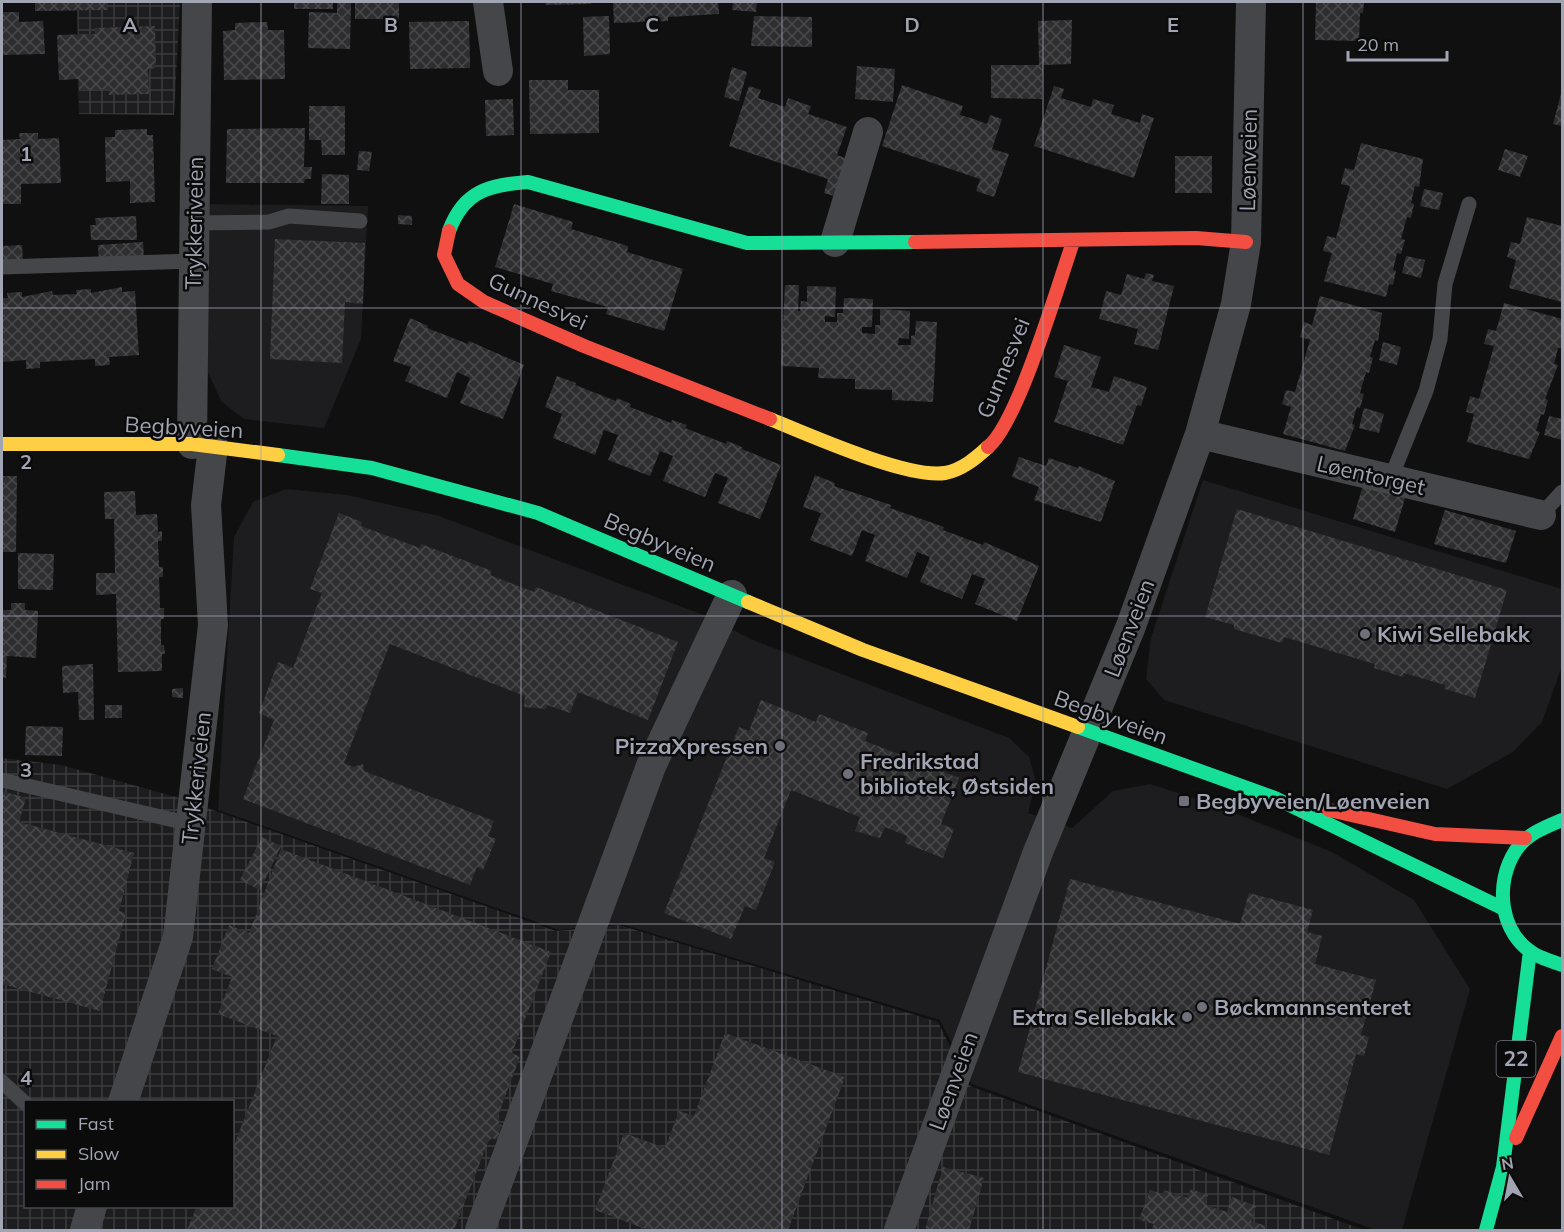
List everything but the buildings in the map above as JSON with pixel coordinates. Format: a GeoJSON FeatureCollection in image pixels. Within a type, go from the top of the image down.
{"type":"FeatureCollection","features":[{"type":"Feature","properties":{"kind":"main road","name":"Gunnesvei"},"geometry":{"type":"LineString","coordinates":[[1073,242],[1017,399],[996,441],[970,463],[947,473],[929,474],[920,474],[823,440],[584,346],[484,302],[458,284],[444,255],[450,228],[466,201],[492,185],[528,182],[747,243],[1073,242],[1196,238],[1246,242]]}},
{"type":"Feature","properties":{"kind":"main road","name":"Begbyveien"},"geometry":{"type":"LineString","coordinates":[[2,444],[202,445],[372,468],[538,513],[863,651],[1275,798],[1502,908]]}},
{"type":"Feature","properties":{"kind":"main road","name":"Begbyveien"},"geometry":{"type":"LineString","coordinates":[[1275,798],[1435,834],[1525,838]]}},
{"type":"Feature","properties":{"kind":"main road"},"geometry":{"type":"LineString","coordinates":[[1562,818],[1525,838],[1510,858],[1502,882],[1502,908],[1517,939],[1530,951],[1550,963],[1563,965]]}},
{"type":"Feature","properties":{"kind":"main road","name":"22"},"geometry":{"type":"LineString","coordinates":[[1486,1230],[1503,1167],[1530,951]]}},
{"type":"Feature","properties":{"kind":"main road","name":"22"},"geometry":{"type":"LineString","coordinates":[[1503,1167],[1563,1036]]}},
{"type":"Feature","properties":{"kind":"street","name":"Trykkeriveien"},"geometry":{"type":"LineString","coordinates":[[123,1100],[178,937],[213,625],[194,261],[197,2]]}},
{"type":"Feature","properties":{"kind":"street"},"geometry":{"type":"LineString","coordinates":[[488,2],[498,71]]}},
{"type":"Feature","properties":{"kind":"street","name":"Løenveien"},"geometry":{"type":"LineString","coordinates":[[899,1230],[1038,852],[1139,604],[1200,434],[1236,304],[1246,242],[1251,2]]}},
{"type":"Feature","properties":{"kind":"street"},"geometry":{"type":"LineString","coordinates":[[835,242],[868,132]]}},
{"type":"Feature","properties":{"kind":"street","name":"Løentorget"},"geometry":{"type":"LineString","coordinates":[[1200,434],[1541,515]]}},
{"type":"Feature","properties":{"kind":"street"},"geometry":{"type":"LineString","coordinates":[[480,1230],[651,766],[732,595]]}},
{"type":"Feature","properties":{"kind":"street"},"geometry":{"type":"LineString","coordinates":[[85,1230],[91,1208]]}},
{"type":"Feature","properties":{"kind":"lane"},"geometry":{"type":"LineString","coordinates":[[1390,480],[1426,391],[1440,339],[1445,284],[1469,204]]}},
{"type":"Feature","properties":{"kind":"lane"},"geometry":{"type":"LineString","coordinates":[[194,223],[270,222],[289,216],[360,221]]}},
{"type":"Feature","properties":{"kind":"lane"},"geometry":{"type":"LineString","coordinates":[[2,267],[194,261]]}},
{"type":"Feature","properties":{"kind":"lane"},"geometry":{"type":"LineString","coordinates":[[1541,515],[1563,492]]}},
{"type":"Feature","properties":{"kind":"lane"},"geometry":{"type":"LineString","coordinates":[[2,780],[191,824]]}},
{"type":"Feature","properties":{"kind":"lane"},"geometry":{"type":"LineString","coordinates":[[2,1082],[24,1102]]}},
{"type":"Feature","properties":{"kind":"shaded area"},"geometry":{"type":"Polygon","coordinates":[[[77,2],[180,2],[174,115],[79,114],[77,2]]]}},
{"type":"Feature","properties":{"kind":"shaded area"},"geometry":{"type":"Polygon","coordinates":[[[205,204],[368,206],[361,339],[324,428],[244,419],[221,401],[208,372],[205,204]]]}},
{"type":"Feature","properties":{"kind":"shaded area"},"geometry":{"type":"Polygon","coordinates":[[[1203,480],[1562,589],[1562,666],[1542,722],[1513,752],[1447,789],[1164,700],[1146,679],[1151,638],[1203,480]]]}},
{"type":"Feature","properties":{"kind":"shaded area"},"geometry":{"type":"Polygon","coordinates":[[[286,489],[347,495],[439,516],[701,614],[753,640],[1009,738],[1029,757],[1036,781],[1028,813],[1072,828],[1113,791],[1150,784],[1215,805],[1332,852],[1414,900],[1470,989],[1402,1230],[1376,1230],[972,1084],[940,1020],[618,923],[559,930],[218,810],[234,537],[253,502],[286,489]]]}},
{"type":"Feature","properties":{"kind":"shaded area"},"geometry":{"type":"Polygon","coordinates":[[[2,758],[61,765],[176,797],[556,931],[619,925],[938,1022],[970,1086],[1364,1230],[2,1230],[2,758]]]}},
{"type":"Feature","properties":{"kind":"traffic: fast"},"geometry":{"type":"LineString","coordinates":[[449,231],[462,206],[480,192],[502,185],[528,182],[747,243],[915,242]]}},
{"type":"Feature","properties":{"kind":"traffic: fast"},"geometry":{"type":"LineString","coordinates":[[278,455],[372,468],[538,513],[748,602]]}},
{"type":"Feature","properties":{"kind":"traffic: fast"},"geometry":{"type":"LineString","coordinates":[[1078,727],[1275,798],[1502,908]]}},
{"type":"Feature","properties":{"kind":"traffic: fast"},"geometry":{"type":"LineString","coordinates":[[1562,820],[1549,825],[1520,844],[1509,863],[1503,892],[1504,907],[1514,934],[1536,955],[1562,965]]}},
{"type":"Feature","properties":{"kind":"traffic: fast"},"geometry":{"type":"LineString","coordinates":[[1486,1230],[1503,1167],[1530,951]]}},
{"type":"Feature","properties":{"kind":"traffic: slow"},"geometry":{"type":"LineString","coordinates":[[770,419],[884,463],[928,473],[945,473],[957,469],[988,447]]}},
{"type":"Feature","properties":{"kind":"traffic: slow"},"geometry":{"type":"LineString","coordinates":[[2,444],[192,444],[278,455]]}},
{"type":"Feature","properties":{"kind":"traffic: slow"},"geometry":{"type":"LineString","coordinates":[[748,602],[863,650],[1078,727]]}},
{"type":"Feature","properties":{"kind":"traffic: jam"},"geometry":{"type":"LineString","coordinates":[[449,231],[444,255],[458,284],[484,302],[584,346],[770,419]]}},
{"type":"Feature","properties":{"kind":"traffic: jam"},"geometry":{"type":"LineString","coordinates":[[915,242],[1196,238],[1246,242]]}},
{"type":"Feature","properties":{"kind":"traffic: jam"},"geometry":{"type":"LineString","coordinates":[[988,447],[1000,433],[1024,383],[1073,242]]}},
{"type":"Feature","properties":{"kind":"traffic: jam"},"geometry":{"type":"LineString","coordinates":[[1329,810],[1435,834],[1525,838]]}},
{"type":"Feature","properties":{"kind":"traffic: jam"},"geometry":{"type":"LineString","coordinates":[[1516,1138],[1562,1036]]}},
{"type":"Feature","properties":{"kind":"place","name":"Kiwi Sellebakk"},"geometry":{"type":"Point","coordinates":[1365,634]}},
{"type":"Feature","properties":{"kind":"place","name":"PizzaXpressen"},"geometry":{"type":"Point","coordinates":[780,746]}},
{"type":"Feature","properties":{"kind":"place","name":"Fredrikstad bibliotek, Østsiden"},"geometry":{"type":"Point","coordinates":[848,774]}},
{"type":"Feature","properties":{"kind":"place","name":"Begbyveien/Løenveien"},"geometry":{"type":"Point","coordinates":[1184,801]}},
{"type":"Feature","properties":{"kind":"place","name":"Bøckmannsenteret"},"geometry":{"type":"Point","coordinates":[1202,1007]}},
{"type":"Feature","properties":{"kind":"place","name":"Extra Sellebakk"},"geometry":{"type":"Point","coordinates":[1187,1017]}}]}
